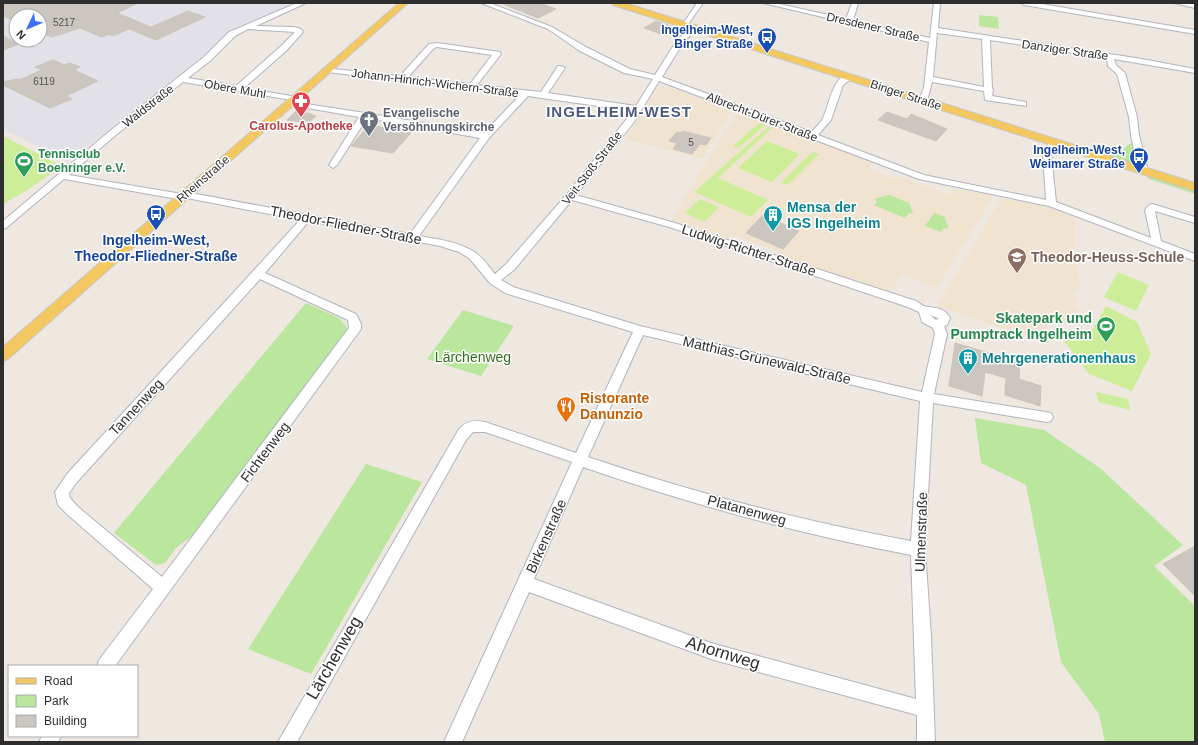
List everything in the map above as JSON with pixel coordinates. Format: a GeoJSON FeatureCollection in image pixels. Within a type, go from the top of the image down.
{"type":"FeatureCollection","features":[{"type":"Feature","properties":{"kind":"main road","name":"Rheinstraße"},"geometry":{"type":"LineString","coordinates":[[3,355],[184,196],[289,101],[328,70],[404,3]]}},
{"type":"Feature","properties":{"kind":"main road","name":"Binger Straße"},"geometry":{"type":"LineString","coordinates":[[616,3],[1195,188]]}},
{"type":"Feature","properties":{"kind":"street","name":"Waldstraße"},"geometry":{"type":"LineString","coordinates":[[3,226],[62,176],[207,59],[232,34],[303,3]]}},
{"type":"Feature","properties":{"kind":"street","name":"Albrecht-Dürer-Straße"},"geometry":{"type":"LineString","coordinates":[[484,3],[550,28],[583,49],[627,71],[657,78],[922,177],[1051,204],[1195,258]]}},
{"type":"Feature","properties":{"kind":"street"},"geometry":{"type":"LineString","coordinates":[[683,24],[687,22],[700,3]]}},
{"type":"Feature","properties":{"kind":"street","name":"Dresdener Straße"},"geometry":{"type":"LineString","coordinates":[[766,3],[933,41]]}},
{"type":"Feature","properties":{"kind":"street"},"geometry":{"type":"LineString","coordinates":[[849,22],[855,3]]}},
{"type":"Feature","properties":{"kind":"street"},"geometry":{"type":"LineString","coordinates":[[923,101],[929,79],[937,3]]}},
{"type":"Feature","properties":{"kind":"street"},"geometry":{"type":"LineString","coordinates":[[1024,3],[1041,4],[1195,32]]}},
{"type":"Feature","properties":{"kind":"street"},"geometry":{"type":"LineString","coordinates":[[1177,3],[1195,6]]}},
{"type":"Feature","properties":{"kind":"street"},"geometry":{"type":"LineString","coordinates":[[238,89],[299,34],[299,30],[247,28]]}},
{"type":"Feature","properties":{"kind":"street","name":"Veit-Stoß-Straße"},"geometry":{"type":"LineString","coordinates":[[494,280],[510,267],[570,196],[638,109],[680,42],[694,28]]}},
{"type":"Feature","properties":{"kind":"street","name":"Danziger Straße"},"geometry":{"type":"LineString","coordinates":[[934,30],[1110,56],[1195,71]]}},
{"type":"Feature","properties":{"kind":"street"},"geometry":{"type":"LineString","coordinates":[[986,38],[989,90],[988,98],[1023,104]]}},
{"type":"Feature","properties":{"kind":"street"},"geometry":{"type":"LineString","coordinates":[[402,79],[432,46],[437,45],[498,54],[472,87]]}},
{"type":"Feature","properties":{"kind":"street"},"geometry":{"type":"LineString","coordinates":[[1110,56],[1112,66],[1121,73],[1133,117],[1135,135],[1143,171]]}},
{"type":"Feature","properties":{"kind":"street"},"geometry":{"type":"LineString","coordinates":[[1121,73],[1126,66],[1125,59]]}},
{"type":"Feature","properties":{"kind":"street"},"geometry":{"type":"LineString","coordinates":[[543,95],[561,68]]}},
{"type":"Feature","properties":{"kind":"street","name":"Johann-Hinrich-Wichern-Straße"},"geometry":{"type":"LineString","coordinates":[[328,70],[543,95],[638,109]]}},
{"type":"Feature","properties":{"kind":"street"},"geometry":{"type":"LineString","coordinates":[[812,136],[827,120],[839,84],[848,77]]}},
{"type":"Feature","properties":{"kind":"street","name":"Obere Muhl"},"geometry":{"type":"LineString","coordinates":[[182,79],[238,89],[289,101],[486,136]]}},
{"type":"Feature","properties":{"kind":"street"},"geometry":{"type":"LineString","coordinates":[[929,79],[989,90]]}},
{"type":"Feature","properties":{"kind":"street"},"geometry":{"type":"LineString","coordinates":[[413,237],[486,136],[526,93]]}},
{"type":"Feature","properties":{"kind":"street"},"geometry":{"type":"LineString","coordinates":[[333,165],[365,115]]}},
{"type":"Feature","properties":{"kind":"street"},"geometry":{"type":"LineString","coordinates":[[1051,204],[1048,154],[1053,142]]}},
{"type":"Feature","properties":{"kind":"street","name":"Theodor-Fliedner-Straße"},"geometry":{"type":"LineString","coordinates":[[62,176],[413,237],[464,250],[473,256],[494,280]]}},
{"type":"Feature","properties":{"kind":"street","name":"Ludwig-Richter-Straße"},"geometry":{"type":"LineString","coordinates":[[570,196],[672,224],[912,304],[926,311],[924,314],[926,319],[938,324]]}},
{"type":"Feature","properties":{"kind":"street"},"geometry":{"type":"LineString","coordinates":[[1155,243],[1156,240],[1150,210],[1152,207],[1195,220]]}},
{"type":"Feature","properties":{"kind":"street","name":"Tannenweg"},"geometry":{"type":"LineString","coordinates":[[163,588],[73,511],[63,501],[62,492],[95,451],[258,274],[307,218]]}},
{"type":"Feature","properties":{"kind":"street","name":"Fichtenweg"},"geometry":{"type":"LineString","coordinates":[[106,665],[355,329],[355,324],[352,317],[258,274]]}},
{"type":"Feature","properties":{"kind":"street","name":"Matthias-Grünewald-Straße"},"geometry":{"type":"LineString","coordinates":[[494,280],[502,286],[519,294],[640,330],[927,398],[1046,417]]}},
{"type":"Feature","properties":{"kind":"street","name":"Ulmenstraße"},"geometry":{"type":"LineString","coordinates":[[926,742],[924,710],[924,636],[918,549],[927,398],[940,340],[941,330],[938,324]]}},
{"type":"Feature","properties":{"kind":"street","name":"Birkenstraße"},"geometry":{"type":"LineString","coordinates":[[453,742],[580,459],[640,330]]}},
{"type":"Feature","properties":{"kind":"street","name":"Lärchenweg"},"geometry":{"type":"LineString","coordinates":[[287,742],[466,430],[472,426],[485,427],[580,459]]}},
{"type":"Feature","properties":{"kind":"street","name":"Platanenweg"},"geometry":{"type":"LineString","coordinates":[[580,459],[629,476],[758,514],[851,536],[918,549]]}},
{"type":"Feature","properties":{"kind":"street","name":"Ahornweg"},"geometry":{"type":"LineString","coordinates":[[525,583],[714,652],[924,710]]}},
{"type":"Feature","properties":{"kind":"shaded area"},"geometry":{"type":"Polygon","coordinates":[[[3,3],[296,3],[241,27],[232,28],[204,59],[190,66],[68,162],[3,129],[3,3]]]}},
{"type":"Feature","properties":{"kind":"shaded area"},"geometry":{"type":"Polygon","coordinates":[[[665,86],[730,109],[731,113],[702,159],[626,139],[659,87],[665,86]]]}},
{"type":"Feature","properties":{"kind":"shaded area"},"geometry":{"type":"Polygon","coordinates":[[[736,114],[741,114],[873,163],[868,169],[895,179],[899,176],[951,196],[956,189],[994,196],[936,288],[903,274],[890,292],[777,255],[778,251],[732,235],[729,238],[671,220],[736,114]]]}},
{"type":"Feature","properties":{"kind":"shaded area","name":"Theodor-Heuss-Schule"},"geometry":{"type":"Polygon","coordinates":[[[1002,198],[1047,207],[1075,218],[1075,265],[1081,282],[1072,296],[1077,299],[1073,306],[1078,309],[1070,325],[1051,316],[1041,338],[998,327],[937,306],[1002,198]]]}},
{"type":"Feature","properties":{"kind":"green space"},"geometry":{"type":"Polygon","coordinates":[[[979,15],[998,17],[999,29],[979,26],[979,15]]]}},
{"type":"Feature","properties":{"kind":"green space"},"geometry":{"type":"Polygon","coordinates":[[[759,123],[765,125],[739,148],[733,146],[759,123]]]}},
{"type":"Feature","properties":{"kind":"green space"},"geometry":{"type":"Polygon","coordinates":[[[768,127],[772,128],[718,178],[768,200],[751,217],[694,192],[768,127]]]}},
{"type":"Feature","properties":{"kind":"green space","name":"Tennisclub Boehringer e.V."},"geometry":{"type":"Polygon","coordinates":[[[3,136],[62,166],[26,191],[3,204],[3,136]]]}},
{"type":"Feature","properties":{"kind":"green space"},"geometry":{"type":"Polygon","coordinates":[[[767,141],[800,154],[772,182],[738,168],[767,141]]]}},
{"type":"Feature","properties":{"kind":"green space"},"geometry":{"type":"Polygon","coordinates":[[[1129,144],[1134,144],[1140,165],[1108,156],[1124,149],[1129,144]]]}},
{"type":"Feature","properties":{"kind":"green space"},"geometry":{"type":"Polygon","coordinates":[[[812,152],[819,154],[788,185],[781,183],[812,152]]]}},
{"type":"Feature","properties":{"kind":"green space"},"geometry":{"type":"Polygon","coordinates":[[[1147,176],[1195,189],[1195,194],[1152,180],[1147,178],[1147,176]]]}},
{"type":"Feature","properties":{"kind":"green space"},"geometry":{"type":"Polygon","coordinates":[[[889,195],[909,203],[913,213],[909,213],[905,218],[874,205],[877,202],[875,200],[877,198],[889,195]]]}},
{"type":"Feature","properties":{"kind":"green space"},"geometry":{"type":"Polygon","coordinates":[[[700,199],[719,207],[704,222],[685,213],[700,199]]]}},
{"type":"Feature","properties":{"kind":"green space"},"geometry":{"type":"Polygon","coordinates":[[[934,213],[945,217],[948,227],[947,229],[944,228],[941,232],[925,226],[934,213]]]}},
{"type":"Feature","properties":{"kind":"green space"},"geometry":{"type":"Polygon","coordinates":[[[1118,272],[1149,285],[1136,311],[1104,297],[1118,272]]]}},
{"type":"Feature","properties":{"kind":"green space"},"geometry":{"type":"Polygon","coordinates":[[[306,303],[339,318],[346,326],[347,329],[345,335],[192,536],[177,547],[165,563],[156,565],[114,533],[306,303]]]}},
{"type":"Feature","properties":{"kind":"green space","name":"Skatepark und Pumptrack Ingelheim"},"geometry":{"type":"Polygon","coordinates":[[[1106,306],[1137,322],[1151,354],[1132,391],[1089,374],[1061,337],[1092,330],[1106,306]]]}},
{"type":"Feature","properties":{"kind":"green space"},"geometry":{"type":"Polygon","coordinates":[[[463,310],[514,326],[481,376],[427,359],[463,310]]]}},
{"type":"Feature","properties":{"kind":"green space"},"geometry":{"type":"Polygon","coordinates":[[[1096,392],[1128,399],[1130,410],[1098,402],[1096,392]]]}},
{"type":"Feature","properties":{"kind":"green space"},"geometry":{"type":"Polygon","coordinates":[[[975,418],[1044,430],[1100,468],[1183,545],[1154,566],[1195,606],[1195,742],[1105,742],[1099,714],[1061,662],[1026,485],[981,463],[975,418]]]}},
{"type":"Feature","properties":{"kind":"green space"},"geometry":{"type":"Polygon","coordinates":[[[366,464],[422,482],[311,674],[248,649],[366,464]]]}},
{"type":"Feature","properties":{"kind":"building"},"geometry":{"type":"Polygon","coordinates":[[[3,3],[138,3],[117,13],[151,27],[188,11],[205,17],[156,40],[129,29],[113,36],[109,34],[102,37],[80,28],[52,37],[48,35],[48,8],[8,8],[8,18],[3,16],[3,3]]]}},
{"type":"Feature","properties":{"kind":"building"},"geometry":{"type":"Polygon","coordinates":[[[500,3],[540,3],[556,9],[538,18],[500,3]]]}},
{"type":"Feature","properties":{"kind":"building"},"geometry":{"type":"Polygon","coordinates":[[[656,21],[678,28],[667,36],[644,28],[656,21]]]}},
{"type":"Feature","properties":{"kind":"building"},"geometry":{"type":"Polygon","coordinates":[[[3,36],[8,38],[8,48],[3,50],[3,36]]]}},
{"type":"Feature","properties":{"kind":"building"},"geometry":{"type":"Polygon","coordinates":[[[53,60],[64,65],[70,63],[80,67],[74,70],[98,81],[66,96],[72,99],[50,108],[3,85],[3,82],[17,79],[19,80],[42,70],[35,67],[53,60]]]}},
{"type":"Feature","properties":{"kind":"building","name":"Carolus-Apotheke"},"geometry":{"type":"Polygon","coordinates":[[[296,111],[316,116],[308,123],[287,120],[296,111]]]}},
{"type":"Feature","properties":{"kind":"building"},"geometry":{"type":"Polygon","coordinates":[[[887,112],[907,119],[911,114],[947,129],[936,141],[878,120],[887,112]]]}},
{"type":"Feature","properties":{"kind":"building","name":"Evangelische Versöhnungskirche"},"geometry":{"type":"Polygon","coordinates":[[[369,125],[411,133],[393,153],[351,146],[369,125]]]}},
{"type":"Feature","properties":{"kind":"building"},"geometry":{"type":"Polygon","coordinates":[[[682,131],[711,138],[706,145],[700,144],[692,154],[673,149],[677,143],[669,141],[677,132],[681,133],[682,131]]]}},
{"type":"Feature","properties":{"kind":"building","name":"Mensa der IGS Ingelheim"},"geometry":{"type":"Polygon","coordinates":[[[763,215],[799,231],[783,249],[746,233],[763,215]]]}},
{"type":"Feature","properties":{"kind":"building","name":"Mehrgenerationenhaus"},"geometry":{"type":"Polygon","coordinates":[[[955,343],[1020,362],[1019,379],[1041,386],[1040,406],[1005,395],[1006,378],[985,372],[982,396],[949,386],[955,343]]]}},
{"type":"Feature","properties":{"kind":"building"},"geometry":{"type":"Polygon","coordinates":[[[1195,546],[1195,596],[1163,564],[1195,546]]]}},
{"type":"Feature","properties":{"kind":"place","name":"Ingelheim-West, Binger Straße"},"geometry":{"type":"Point","coordinates":[767,54]}},
{"type":"Feature","properties":{"kind":"place","name":"Carolus-Apotheke"},"geometry":{"type":"Point","coordinates":[301,118]}},
{"type":"Feature","properties":{"kind":"place","name":"Evangelische Versöhnungskirche"},"geometry":{"type":"Point","coordinates":[369,137]}},
{"type":"Feature","properties":{"kind":"place","name":"Ingelheim-West, Weimarer Straße"},"geometry":{"type":"Point","coordinates":[1139,174]}},
{"type":"Feature","properties":{"kind":"place","name":"Tennisclub Boehringer e.V."},"geometry":{"type":"Point","coordinates":[24,178]}},
{"type":"Feature","properties":{"kind":"place","name":"Ingelheim-West, Theodor-Fliedner-Straße"},"geometry":{"type":"Point","coordinates":[156,231]}},
{"type":"Feature","properties":{"kind":"place","name":"Mensa der IGS Ingelheim"},"geometry":{"type":"Point","coordinates":[773,232]}},
{"type":"Feature","properties":{"kind":"place","name":"Theodor-Heuss-Schule"},"geometry":{"type":"Point","coordinates":[1017,274]}},
{"type":"Feature","properties":{"kind":"place","name":"Skatepark und Pumptrack Ingelheim"},"geometry":{"type":"Point","coordinates":[1106,343]}},
{"type":"Feature","properties":{"kind":"place","name":"Mehrgenerationenhaus"},"geometry":{"type":"Point","coordinates":[968,375]}},
{"type":"Feature","properties":{"kind":"place","name":"Ristorante Danunzio"},"geometry":{"type":"Point","coordinates":[566,423]}},
{"type":"Feature","properties":{"kind":"district","name":"INGELHEIM-WEST"},"geometry":{"type":"Point","coordinates":[619,111]}}]}
